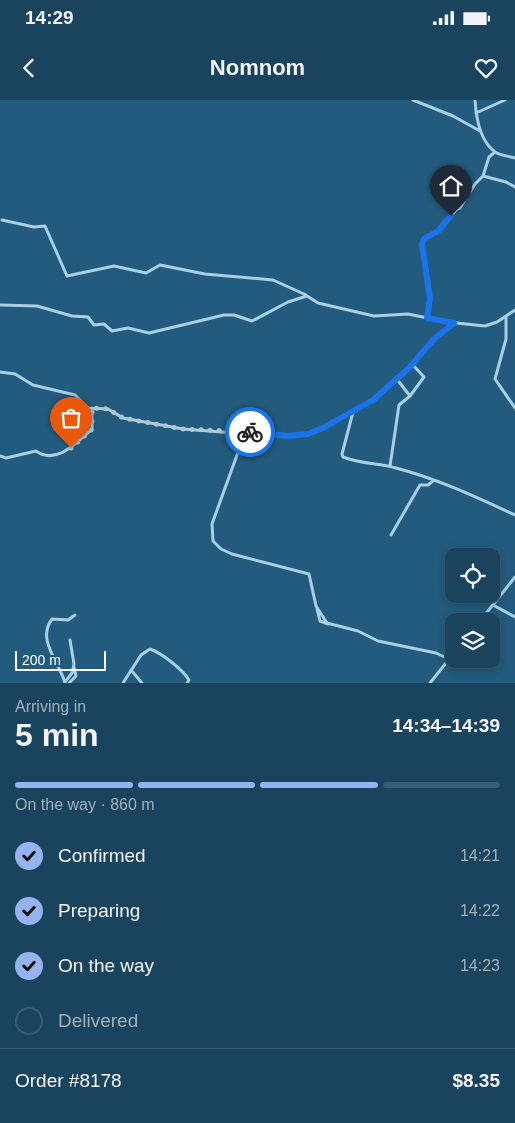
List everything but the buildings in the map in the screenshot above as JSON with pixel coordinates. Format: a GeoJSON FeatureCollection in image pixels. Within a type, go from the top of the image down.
{"type":"FeatureCollection","features":[{"type":"Feature","properties":{"kind":"street"},"geometry":{"type":"LineString","coordinates":[[413,100],[453,116],[481,131]]}},
{"type":"Feature","properties":{"kind":"street"},"geometry":{"type":"LineString","coordinates":[[475,100],[481,131],[495,152],[515,158]]}},
{"type":"Feature","properties":{"kind":"street"},"geometry":{"type":"LineString","coordinates":[[476,113],[505,100]]}},
{"type":"Feature","properties":{"kind":"street"},"geometry":{"type":"LineString","coordinates":[[427,318],[430,299],[422,241],[438,231],[457,209],[463,206],[475,184],[483,176],[489,157],[495,152]]}},
{"type":"Feature","properties":{"kind":"street"},"geometry":{"type":"LineString","coordinates":[[483,176],[506,182],[515,187]]}},
{"type":"Feature","properties":{"kind":"street"},"geometry":{"type":"LineString","coordinates":[[443,181],[435,197],[457,209]]}},
{"type":"Feature","properties":{"kind":"street"},"geometry":{"type":"LineString","coordinates":[[2,220],[34,227],[45,226],[67,276],[114,266],[146,273],[158,265],[168,266],[205,274],[273,280],[325,306],[366,315],[408,314],[454,323],[486,326],[515,310]]}},
{"type":"Feature","properties":{"kind":"street"},"geometry":{"type":"LineString","coordinates":[[0,304],[37,306],[72,316],[88,317],[94,325],[104,324],[112,331],[128,328],[148,333],[224,315],[234,315],[252,321],[288,302],[308,296]]}},
{"type":"Feature","properties":{"kind":"street"},"geometry":{"type":"LineString","coordinates":[[506,316],[506,339],[495,379],[515,408]]}},
{"type":"Feature","properties":{"kind":"street"},"geometry":{"type":"LineString","coordinates":[[0,372],[15,374],[33,385],[75,395],[88,408],[108,409],[123,418],[183,429],[245,433],[258,432],[281,436],[301,435],[319,430],[373,400],[412,364],[434,339],[454,323]]}},
{"type":"Feature","properties":{"kind":"street"},"geometry":{"type":"LineString","coordinates":[[390,466],[399,406],[410,396],[424,377],[412,364]]}},
{"type":"Feature","properties":{"kind":"street"},"geometry":{"type":"LineString","coordinates":[[396,378],[410,396]]}},
{"type":"Feature","properties":{"kind":"street"},"geometry":{"type":"LineString","coordinates":[[0,456],[6,458],[36,451],[40,454],[53,454],[70,449],[92,429],[92,408]]}},
{"type":"Feature","properties":{"kind":"street"},"geometry":{"type":"LineString","coordinates":[[353,412],[342,456],[357,463],[390,466],[434,480],[465,491],[515,515]]}},
{"type":"Feature","properties":{"kind":"street"},"geometry":{"type":"LineString","coordinates":[[245,433],[212,524],[213,541],[221,549],[232,554],[247,556],[308,574],[320,621],[358,632],[378,641],[436,653],[445,657]]}},
{"type":"Feature","properties":{"kind":"street"},"geometry":{"type":"LineString","coordinates":[[391,535],[420,485],[428,485],[434,480]]}},
{"type":"Feature","properties":{"kind":"street"},"geometry":{"type":"LineString","coordinates":[[486,613],[515,577]]}},
{"type":"Feature","properties":{"kind":"street"},"geometry":{"type":"LineString","coordinates":[[493,605],[515,617]]}},
{"type":"Feature","properties":{"kind":"street"},"geometry":{"type":"LineString","coordinates":[[74,667],[65,683],[48,647],[48,631],[52,619],[68,620],[75,615]]}},
{"type":"Feature","properties":{"kind":"street"},"geometry":{"type":"LineString","coordinates":[[69,683],[76,676],[70,640]]}},
{"type":"Feature","properties":{"kind":"street"},"geometry":{"type":"LineString","coordinates":[[123,683],[142,652],[150,649],[163,655],[185,674],[189,680],[187,683]]}},
{"type":"Feature","properties":{"kind":"street"},"geometry":{"type":"LineString","coordinates":[[430,683],[445,664]]}},
{"type":"Feature","properties":{"kind":"street"},"geometry":{"type":"LineString","coordinates":[[131,670],[142,683]]}},
{"type":"Feature","properties":{"kind":"way so far"},"geometry":{"type":"LineString","coordinates":[[71,448],[92,429],[92,408],[108,409],[123,418],[166,424],[176,428],[234,433],[250,432]]}},
{"type":"Feature","properties":{"kind":"route"},"geometry":{"type":"LineString","coordinates":[[250,432],[288,436],[308,434],[323,428],[373,400],[409,368],[434,339],[454,323],[427,318],[430,299],[422,244],[424,239],[438,231],[451,216]]}}]}
